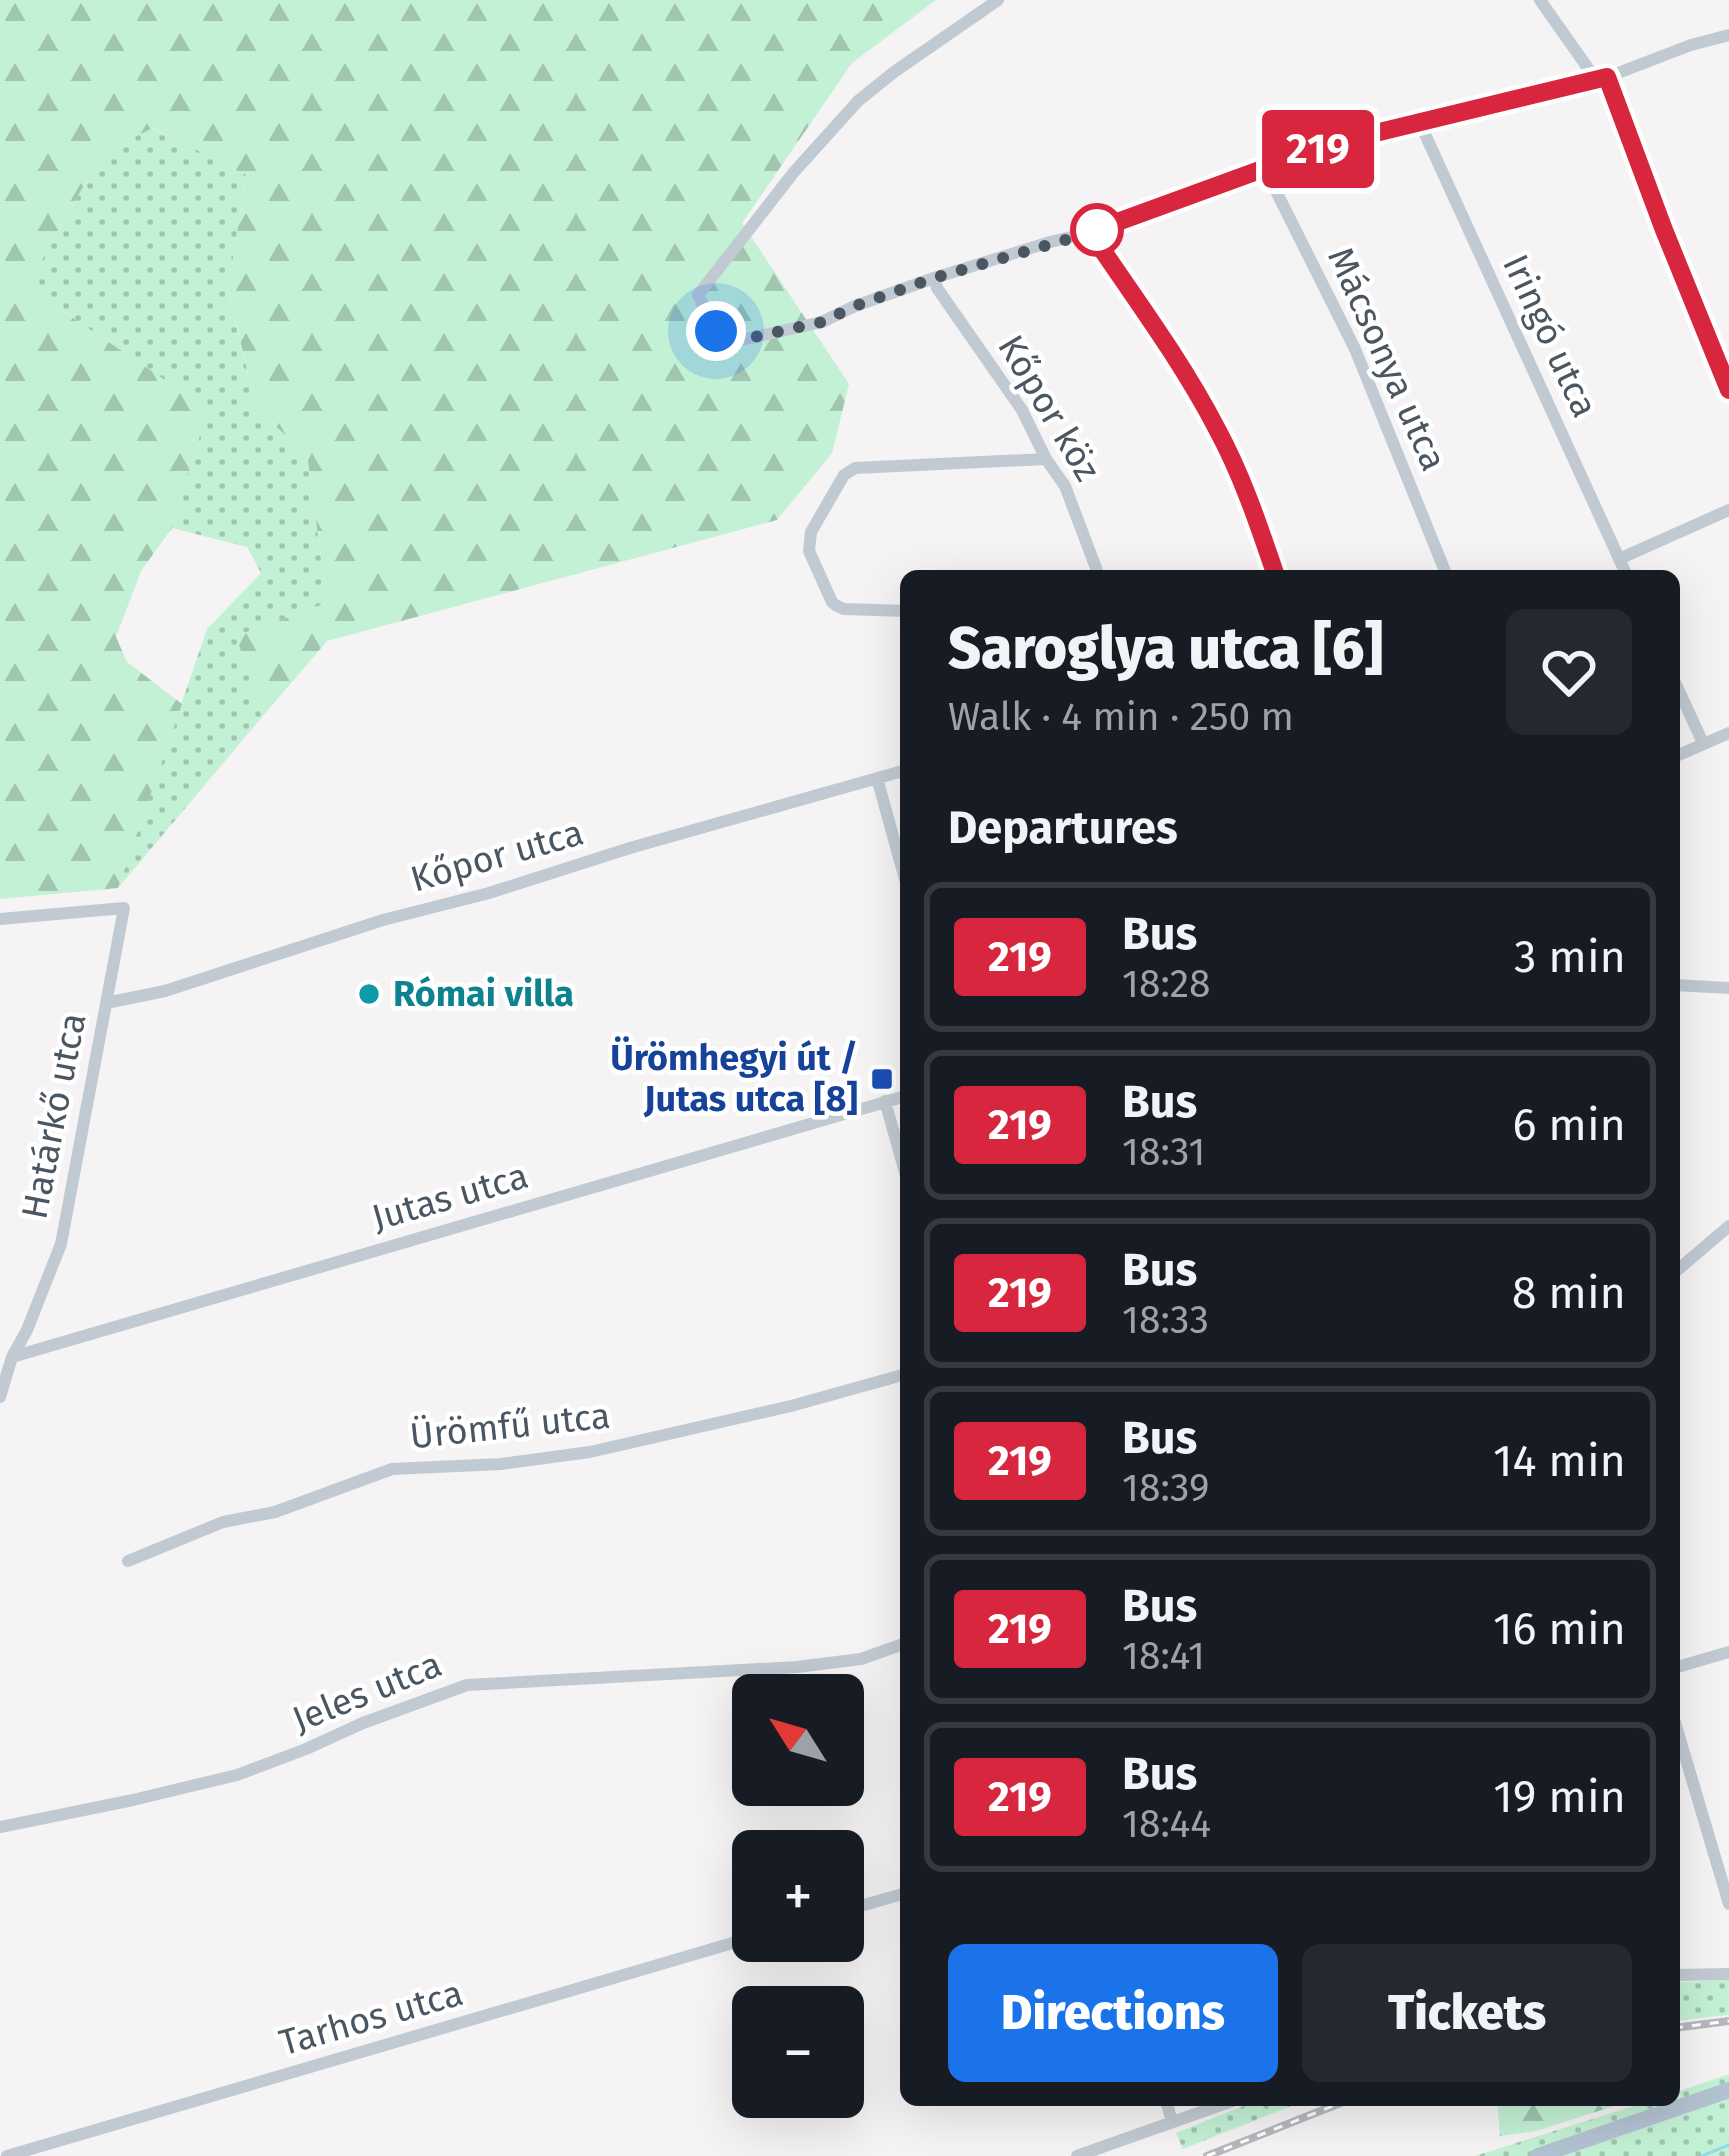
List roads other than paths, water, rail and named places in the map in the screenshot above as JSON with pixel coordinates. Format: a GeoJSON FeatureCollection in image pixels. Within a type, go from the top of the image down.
{"type":"FeatureCollection","features":[{"type":"Feature","properties":{"kind":"main road"},"geometry":{"type":"LineString","coordinates":[[1538,2156],[1729,2090]]}},
{"type":"Feature","properties":{"kind":"street"},"geometry":{"type":"LineString","coordinates":[[998,0],[858,101],[794,172],[698,295],[716,331],[741,340],[822,322],[934,278],[1090,232],[1334,143],[1602,79],[1729,34]]}},
{"type":"Feature","properties":{"kind":"street"},"geometry":{"type":"LineString","coordinates":[[1540,0],[1602,79],[1724,366],[1729,390]]}},
{"type":"Feature","properties":{"kind":"street","name":"Iringó utca"},"geometry":{"type":"LineString","coordinates":[[1419,121],[1624,570]]}},
{"type":"Feature","properties":{"kind":"street","name":"Mácsonya utca"},"geometry":{"type":"LineString","coordinates":[[1265,169],[1355,349],[1445,570]]}},
{"type":"Feature","properties":{"kind":"street"},"geometry":{"type":"LineString","coordinates":[[1090,232],[1218,430],[1274,570]]}},
{"type":"Feature","properties":{"kind":"street","name":"Kőpor köz"},"geometry":{"type":"LineString","coordinates":[[934,278],[1022,410],[1065,486],[1097,570]]}},
{"type":"Feature","properties":{"kind":"street"},"geometry":{"type":"LineString","coordinates":[[900,611],[837,606],[809,550],[811,532],[844,475],[855,468],[1046,459]]}},
{"type":"Feature","properties":{"kind":"street"},"geometry":{"type":"LineString","coordinates":[[1619,559],[1729,509]]}},
{"type":"Feature","properties":{"kind":"street"},"geometry":{"type":"LineString","coordinates":[[1680,694],[1702,743]]}},
{"type":"Feature","properties":{"kind":"street"},"geometry":{"type":"LineString","coordinates":[[1680,754],[1729,733]]}},
{"type":"Feature","properties":{"kind":"street","name":"Kőpor utca"},"geometry":{"type":"LineString","coordinates":[[106,1003],[165,991],[382,920],[900,772]]}},
{"type":"Feature","properties":{"kind":"street"},"geometry":{"type":"LineString","coordinates":[[877,778],[900,861]]}},
{"type":"Feature","properties":{"kind":"street","name":"Határkő utca"},"geometry":{"type":"LineString","coordinates":[[0,920],[124,908],[61,1244],[12,1357],[0,1397]]}},
{"type":"Feature","properties":{"kind":"street"},"geometry":{"type":"LineString","coordinates":[[1680,985],[1729,988]]}},
{"type":"Feature","properties":{"kind":"street","name":"Jutas utca"},"geometry":{"type":"LineString","coordinates":[[12,1357],[900,1097]]}},
{"type":"Feature","properties":{"kind":"street"},"geometry":{"type":"LineString","coordinates":[[885,1101],[900,1155]]}},
{"type":"Feature","properties":{"kind":"street"},"geometry":{"type":"LineString","coordinates":[[1680,1268],[1729,1226]]}},
{"type":"Feature","properties":{"kind":"street","name":"Ürömfű utca"},"geometry":{"type":"LineString","coordinates":[[128,1561],[223,1522],[275,1512],[392,1468],[501,1464],[590,1452],[900,1376]]}},
{"type":"Feature","properties":{"kind":"street","name":"Jeles utca"},"geometry":{"type":"LineString","coordinates":[[0,1827],[237,1775],[467,1685],[797,1667],[861,1659],[900,1645]]}},
{"type":"Feature","properties":{"kind":"street"},"geometry":{"type":"LineString","coordinates":[[1680,1666],[1729,1652]]}},
{"type":"Feature","properties":{"kind":"street"},"geometry":{"type":"LineString","coordinates":[[1680,1739],[1729,1904]]}},
{"type":"Feature","properties":{"kind":"street"},"geometry":{"type":"LineString","coordinates":[[864,1905],[900,1895]]}},
{"type":"Feature","properties":{"kind":"street","name":"Tarhos utca"},"geometry":{"type":"LineString","coordinates":[[7,2156],[732,1943]]}},
{"type":"Feature","properties":{"kind":"street"},"geometry":{"type":"LineString","coordinates":[[1680,1975],[1729,1974]]}},
{"type":"Feature","properties":{"kind":"street"},"geometry":{"type":"LineString","coordinates":[[1168,2106],[1172,2122]]}},
{"type":"Feature","properties":{"kind":"street"},"geometry":{"type":"LineString","coordinates":[[1078,2156],[1218,2106]]}},
{"type":"Feature","properties":{"kind":"waterway"},"geometry":{"type":"LineString","coordinates":[[1702,2156],[1729,2145]]}},
{"type":"Feature","properties":{"kind":"railway"},"geometry":{"type":"LineString","coordinates":[[1680,2027],[1729,2021]]}},
{"type":"Feature","properties":{"kind":"railway"},"geometry":{"type":"LineString","coordinates":[[1207,2156],[1333,2106]]}},
{"type":"Feature","properties":{"kind":"place","name":"Római villa"},"geometry":{"type":"Point","coordinates":[369,994]}},
{"type":"Feature","properties":{"kind":"place","name":"Ürömhegyi út / Jutas utca [8]"},"geometry":{"type":"Point","coordinates":[882,1079]}}]}
